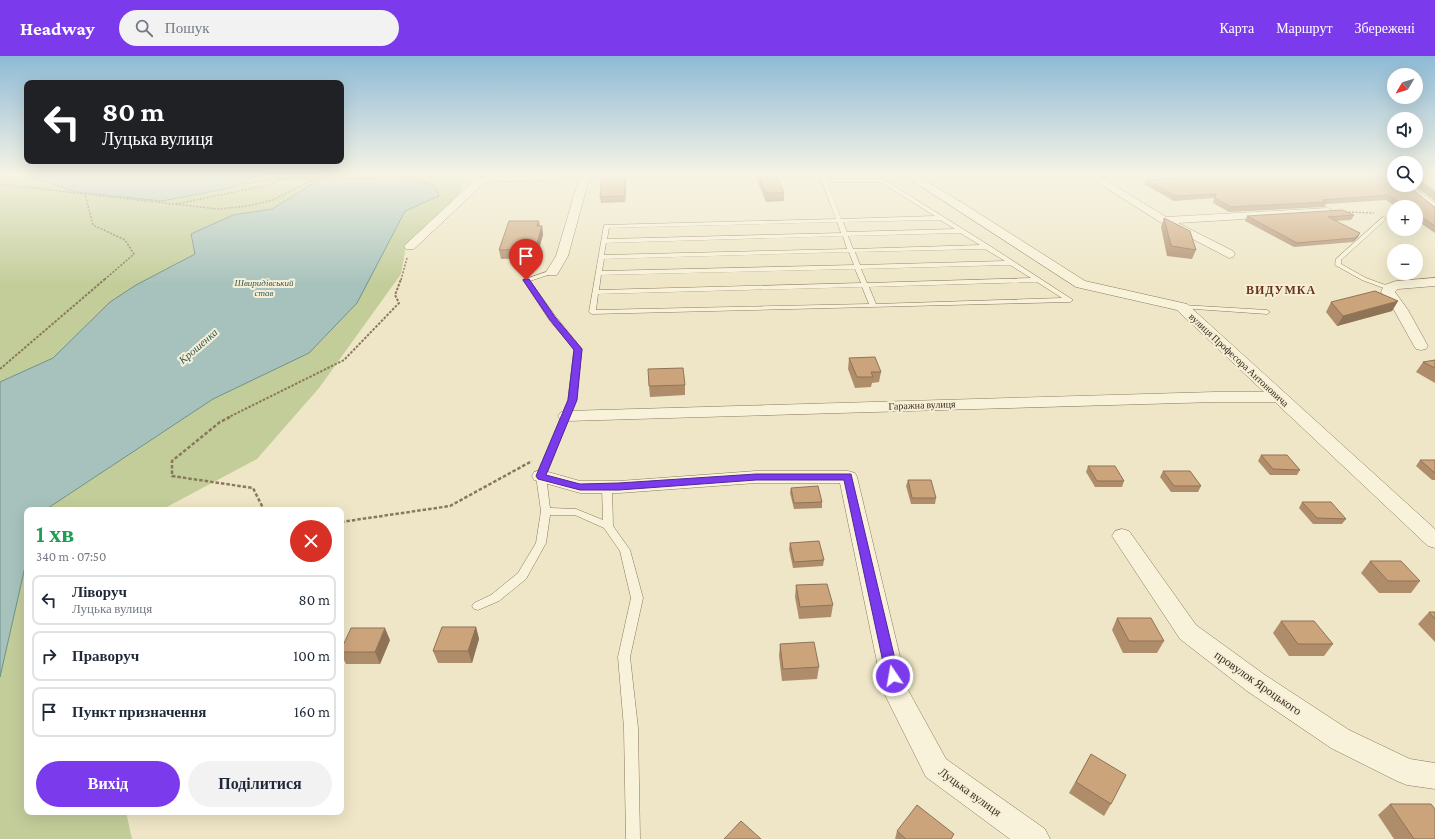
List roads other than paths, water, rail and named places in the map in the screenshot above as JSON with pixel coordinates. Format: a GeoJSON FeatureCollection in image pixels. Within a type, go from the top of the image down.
{"type":"FeatureCollection","features":[{"type":"Feature","properties":{"kind":"street"},"geometry":{"type":"LineString","coordinates":[[410,246],[448,211]]}},
{"type":"Feature","properties":{"kind":"street"},"geometry":{"type":"LineString","coordinates":[[552,272],[562,256],[575,211]]}},
{"type":"Feature","properties":{"kind":"street","name":"вулиця Професора Антоновича"},"geometry":{"type":"LineString","coordinates":[[967,211],[1081,284],[1182,307],[1435,541]]}},
{"type":"Feature","properties":{"kind":"street"},"geometry":{"type":"LineString","coordinates":[[1149,211],[1229,254]]}},
{"type":"Feature","properties":{"kind":"street"},"geometry":{"type":"LineString","coordinates":[[1164,220],[1337,211]]}},
{"type":"Feature","properties":{"kind":"street"},"geometry":{"type":"LineString","coordinates":[[1421,346],[1401,310],[1390,298],[1388,292],[1389,288],[1396,285],[1435,282]]}},
{"type":"Feature","properties":{"kind":"street","name":"Гаражна вулиця"},"geometry":{"type":"LineString","coordinates":[[566,416],[1278,397]]}},
{"type":"Feature","properties":{"kind":"street","name":"Луцька вулиця"},"geometry":{"type":"LineString","coordinates":[[541,476],[580,487],[607,487],[756,477],[848,477],[896,691],[936,768],[1035,839]]}},
{"type":"Feature","properties":{"kind":"street","name":"провулок Яроцького"},"geometry":{"type":"LineString","coordinates":[[1122,536],[1188,632],[1256,683],[1340,739],[1407,772],[1435,776]]}},
{"type":"Feature","properties":{"kind":"lane"},"geometry":{"type":"LineString","coordinates":[[835,211],[873,306]]}},
{"type":"Feature","properties":{"kind":"lane"},"geometry":{"type":"LineString","coordinates":[[929,211],[962,231],[1070,300],[592,312],[606,226],[839,222],[941,218]]}},
{"type":"Feature","properties":{"kind":"lane"},"geometry":{"type":"LineString","coordinates":[[1383,219],[1338,260],[1338,265],[1389,288]]}},
{"type":"Feature","properties":{"kind":"lane"},"geometry":{"type":"LineString","coordinates":[[604,241],[962,231]]}},
{"type":"Feature","properties":{"kind":"lane"},"geometry":{"type":"LineString","coordinates":[[601,257],[988,248]]}},
{"type":"Feature","properties":{"kind":"lane"},"geometry":{"type":"LineString","coordinates":[[598,273],[1012,263]]}},
{"type":"Feature","properties":{"kind":"lane"},"geometry":{"type":"LineString","coordinates":[[478,606],[495,598],[522,576],[541,543],[546,511],[541,476],[572,400],[578,349],[553,319],[526,280],[552,272]]}},
{"type":"Feature","properties":{"kind":"lane"},"geometry":{"type":"LineString","coordinates":[[595,292],[1039,280]]}},
{"type":"Feature","properties":{"kind":"lane"},"geometry":{"type":"LineString","coordinates":[[1182,307],[1267,312]]}},
{"type":"Feature","properties":{"kind":"lane"},"geometry":{"type":"LineString","coordinates":[[607,487],[608,526]]}},
{"type":"Feature","properties":{"kind":"lane"},"geometry":{"type":"LineString","coordinates":[[546,511],[576,512],[608,526],[625,550],[637,598],[624,657],[631,728],[633,839]]}},
{"type":"Feature","properties":{"kind":"water","name":"Швиридівський став"},"geometry":{"type":"Polygon","coordinates":[[[262,211],[406,211],[357,303],[309,353],[213,399],[50,507],[24,507],[24,571],[0,677],[0,382],[53,358],[110,302],[136,285],[195,254],[191,234],[233,215],[262,211]]]}},
{"type":"Feature","properties":{"kind":"district","name":"ВИДУМКА"},"geometry":{"type":"Point","coordinates":[1281,290]}},
{"type":"Feature","properties":{"kind":"water label","name":"Крошенка"},"geometry":{"type":"Point","coordinates":[198,346]}}]}
